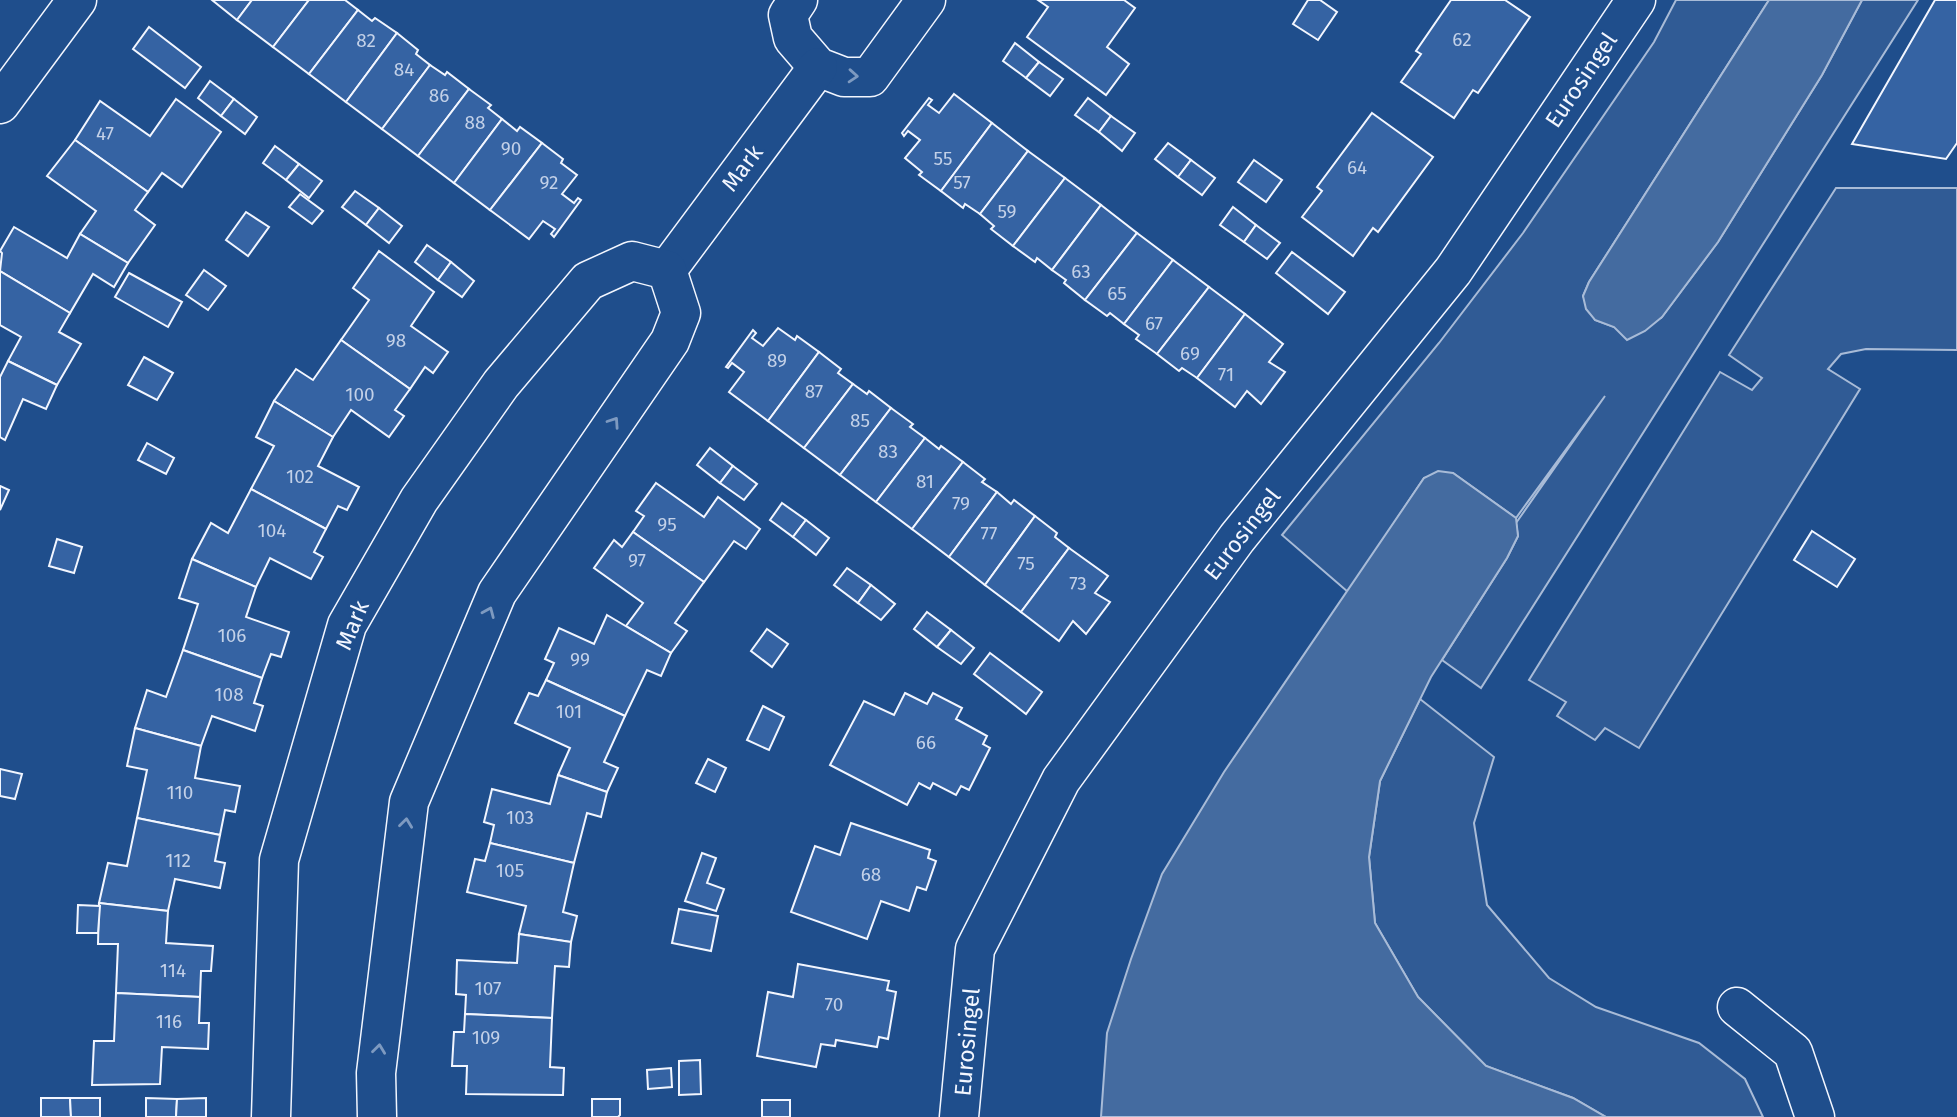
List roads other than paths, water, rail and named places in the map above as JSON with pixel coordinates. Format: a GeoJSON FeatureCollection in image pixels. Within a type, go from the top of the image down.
{"type":"FeatureCollection","features":[{"type":"Feature","properties":{"kind":"street"},"geometry":{"type":"LineString","coordinates":[[0,104],[77,0]]}},
{"type":"Feature","properties":{"kind":"street"},"geometry":{"type":"LineString","coordinates":[[798,0],[788,15],[793,38],[818,67],[844,76],[870,78],[926,0]]}},
{"type":"Feature","properties":{"kind":"street","name":"Eurosingel"},"geometry":{"type":"LineString","coordinates":[[959,1117],[975,949],[1061,780],[1237,538],[1453,271],[1636,0]]}},
{"type":"Feature","properties":{"kind":"street","name":"Mark"},"geometry":{"type":"LineString","coordinates":[[271,1117],[279,860],[347,625],[426,489],[501,384],[588,281],[632,261],[667,270],[818,67]]}},
{"type":"Feature","properties":{"kind":"street"},"geometry":{"type":"LineString","coordinates":[[377,1117],[376,1073],[409,802],[497,593],[670,341],[681,313],[667,270]]}},
{"type":"Feature","properties":{"kind":"street"},"geometry":{"type":"LineString","coordinates":[[1737,1007],[1793,1052],[1815,1117]]}}]}
